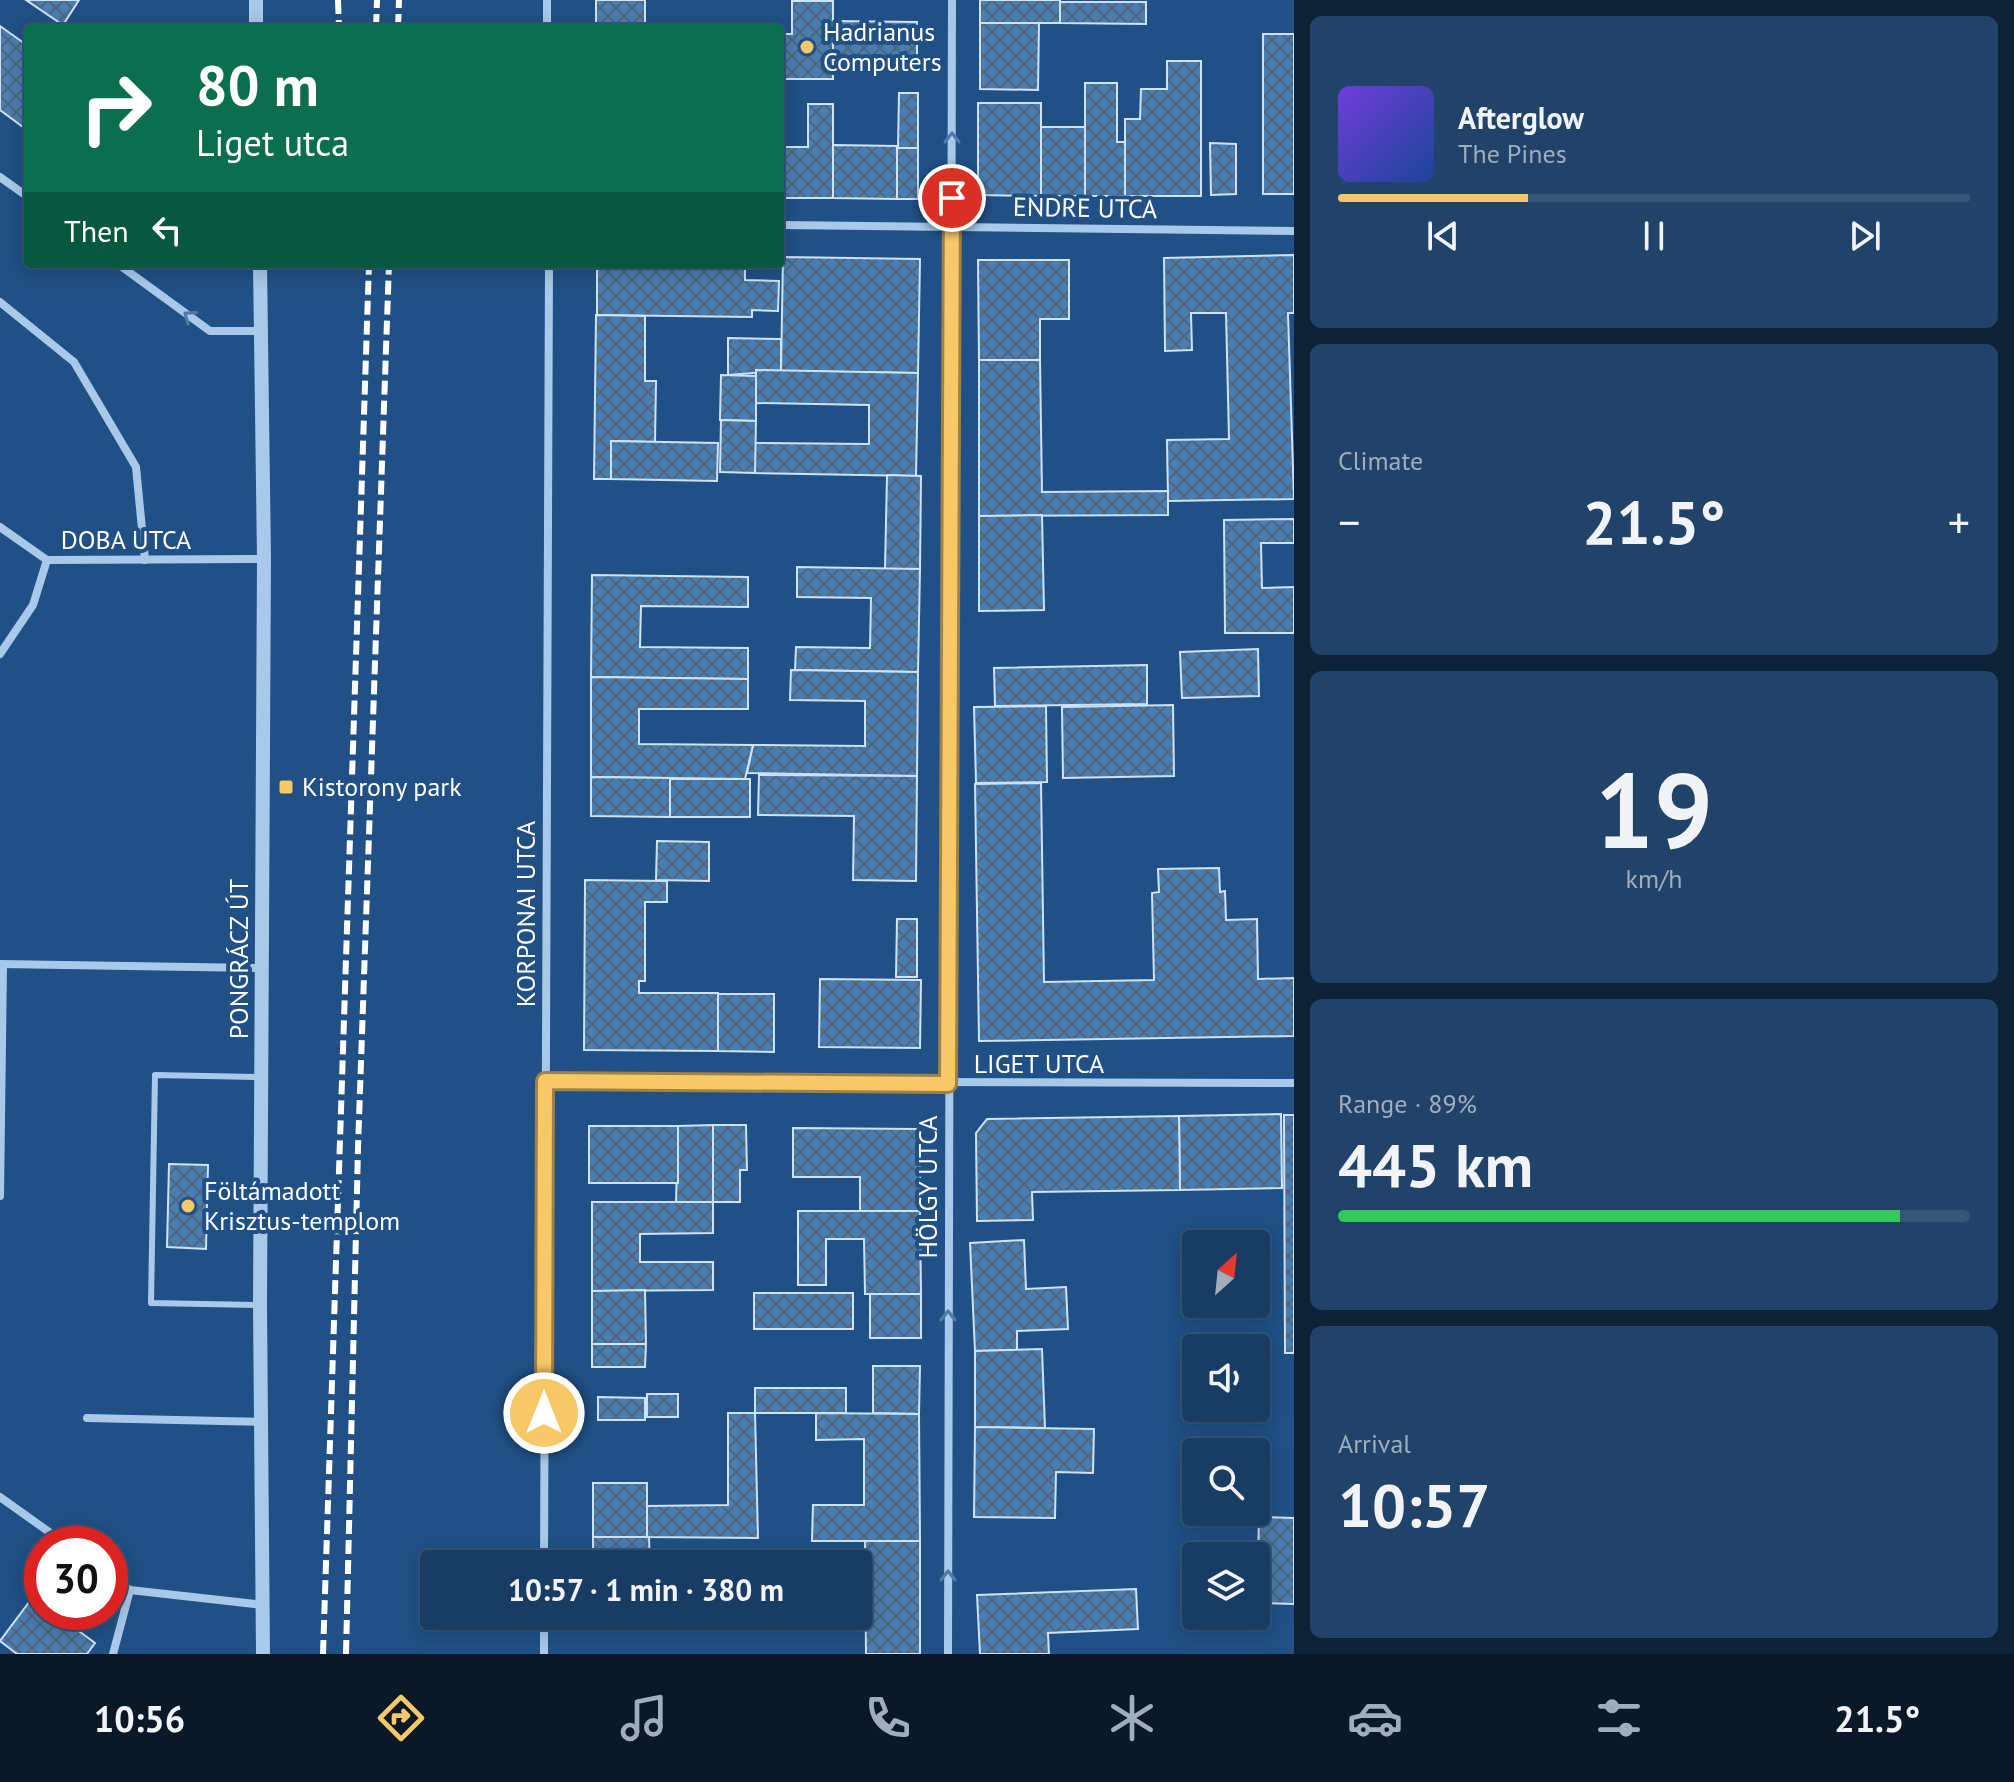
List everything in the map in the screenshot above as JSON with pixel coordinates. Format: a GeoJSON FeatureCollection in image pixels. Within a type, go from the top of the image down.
{"type":"FeatureCollection","features":[{"type":"Feature","properties":{"kind":"street"},"geometry":{"type":"LineString","coordinates":[[256,0],[256,24]]}},
{"type":"Feature","properties":{"kind":"street"},"geometry":{"type":"LineString","coordinates":[[547,0],[547,24]]}},
{"type":"Feature","properties":{"kind":"street","name":"HÖLGY UTCA"},"geometry":{"type":"LineString","coordinates":[[948,1654],[952,0]]}},
{"type":"Feature","properties":{"kind":"street"},"geometry":{"type":"LineString","coordinates":[[0,177],[24,194]]}},
{"type":"Feature","properties":{"kind":"street","name":"ENDRE UTCA"},"geometry":{"type":"LineString","coordinates":[[784,225],[1294,231]]}},
{"type":"Feature","properties":{"kind":"street"},"geometry":{"type":"LineString","coordinates":[[123,268],[210,331],[261,331]]}},
{"type":"Feature","properties":{"kind":"street","name":"PONGRÁCZ ÚT"},"geometry":{"type":"LineString","coordinates":[[260,268],[264,559],[260,1305],[263,1654]]}},
{"type":"Feature","properties":{"kind":"street","name":"KORPONAI UTCA"},"geometry":{"type":"LineString","coordinates":[[544,1550],[549,268]]}},
{"type":"Feature","properties":{"kind":"street"},"geometry":{"type":"LineString","coordinates":[[0,302],[74,362],[136,467],[145,560]]}},
{"type":"Feature","properties":{"kind":"street","name":"DOBA UTCA"},"geometry":{"type":"LineString","coordinates":[[0,527],[47,560],[264,559]]}},
{"type":"Feature","properties":{"kind":"street"},"geometry":{"type":"LineString","coordinates":[[0,654],[33,605],[47,560]]}},
{"type":"Feature","properties":{"kind":"street"},"geometry":{"type":"LineString","coordinates":[[0,1196],[1,965],[263,968]]}},
{"type":"Feature","properties":{"kind":"street","name":"LIGET UTCA"},"geometry":{"type":"LineString","coordinates":[[545,1081],[1294,1083]]}},
{"type":"Feature","properties":{"kind":"street"},"geometry":{"type":"LineString","coordinates":[[87,1418],[263,1422]]}},
{"type":"Feature","properties":{"kind":"street"},"geometry":{"type":"LineString","coordinates":[[0,1497],[41,1526]]}},
{"type":"Feature","properties":{"kind":"street"},"geometry":{"type":"LineString","coordinates":[[113,1654],[130,1590],[264,1605]]}},
{"type":"Feature","properties":{"kind":"street"},"geometry":{"type":"LineString","coordinates":[[544,1630],[544,1654]]}},
{"type":"Feature","properties":{"kind":"lane"},"geometry":{"type":"LineString","coordinates":[[260,1305],[151,1303],[155,1075],[262,1077]]}},
{"type":"Feature","properties":{"kind":"building"},"geometry":{"type":"Polygon","coordinates":[[[26,0],[79,0],[62,24],[26,0]]]}},
{"type":"Feature","properties":{"kind":"building"},"geometry":{"type":"Polygon","coordinates":[[[596,0],[645,0],[645,24],[596,24],[596,0]]]}},
{"type":"Feature","properties":{"kind":"building"},"geometry":{"type":"Polygon","coordinates":[[[980,0],[1060,0],[1060,23],[980,23],[980,0]]]}},
{"type":"Feature","properties":{"kind":"building","name":"Hadrianus Computers"},"geometry":{"type":"Polygon","coordinates":[[[792,1],[833,1],[833,79],[784,79],[784,34],[792,34],[792,1]]]}},
{"type":"Feature","properties":{"kind":"building"},"geometry":{"type":"Polygon","coordinates":[[[1060,2],[1146,2],[1146,24],[1060,23],[1060,2]]]}},
{"type":"Feature","properties":{"kind":"building"},"geometry":{"type":"Polygon","coordinates":[[[833,21],[917,22],[917,60],[833,60],[833,21]]]}},
{"type":"Feature","properties":{"kind":"building"},"geometry":{"type":"Polygon","coordinates":[[[980,23],[1039,23],[1038,90],[980,89],[980,23]]]}},
{"type":"Feature","properties":{"kind":"building"},"geometry":{"type":"Polygon","coordinates":[[[0,26],[24,43],[24,126],[0,110],[0,26]]]}},
{"type":"Feature","properties":{"kind":"building"},"geometry":{"type":"Polygon","coordinates":[[[1263,34],[1294,34],[1294,194],[1263,194],[1263,34]]]}},
{"type":"Feature","properties":{"kind":"building"},"geometry":{"type":"Polygon","coordinates":[[[1167,61],[1201,61],[1201,196],[1125,196],[1125,119],[1140,119],[1141,89],[1167,89],[1167,61]]]}},
{"type":"Feature","properties":{"kind":"building"},"geometry":{"type":"Polygon","coordinates":[[[1085,83],[1117,83],[1117,142],[1125,142],[1125,196],[1085,196],[1085,83]]]}},
{"type":"Feature","properties":{"kind":"building"},"geometry":{"type":"Polygon","coordinates":[[[899,93],[918,93],[918,148],[898,148],[899,93]]]}},
{"type":"Feature","properties":{"kind":"building"},"geometry":{"type":"Polygon","coordinates":[[[978,103],[1041,103],[1041,196],[978,195],[978,103]]]}},
{"type":"Feature","properties":{"kind":"building"},"geometry":{"type":"Polygon","coordinates":[[[808,104],[833,104],[833,198],[784,198],[784,147],[808,147],[808,104]]]}},
{"type":"Feature","properties":{"kind":"building"},"geometry":{"type":"Polygon","coordinates":[[[1041,127],[1085,127],[1085,196],[1041,196],[1041,127]]]}},
{"type":"Feature","properties":{"kind":"building"},"geometry":{"type":"Polygon","coordinates":[[[1210,143],[1236,144],[1236,194],[1211,195],[1210,143]]]}},
{"type":"Feature","properties":{"kind":"building"},"geometry":{"type":"Polygon","coordinates":[[[833,145],[898,146],[897,199],[833,198],[833,145]]]}},
{"type":"Feature","properties":{"kind":"building"},"geometry":{"type":"Polygon","coordinates":[[[897,148],[918,148],[918,199],[897,199],[897,148]]]}},
{"type":"Feature","properties":{"kind":"building"},"geometry":{"type":"Polygon","coordinates":[[[1294,255],[1294,313],[1288,313],[1294,499],[1168,501],[1167,440],[1229,439],[1226,313],[1191,313],[1192,350],[1165,351],[1164,258],[1294,255]]]}},
{"type":"Feature","properties":{"kind":"building"},"geometry":{"type":"Polygon","coordinates":[[[784,257],[920,259],[918,373],[781,371],[784,257]]]}},
{"type":"Feature","properties":{"kind":"building"},"geometry":{"type":"Polygon","coordinates":[[[978,260],[1069,260],[1069,319],[1040,319],[1040,360],[979,360],[978,260]]]}},
{"type":"Feature","properties":{"kind":"building"},"geometry":{"type":"Polygon","coordinates":[[[597,268],[745,268],[745,280],[779,281],[778,311],[752,310],[752,317],[597,315],[597,268]]]}},
{"type":"Feature","properties":{"kind":"building"},"geometry":{"type":"Polygon","coordinates":[[[596,315],[645,316],[645,381],[656,381],[655,442],[611,441],[611,479],[594,479],[596,315]]]}},
{"type":"Feature","properties":{"kind":"building"},"geometry":{"type":"Polygon","coordinates":[[[728,338],[781,339],[781,371],[728,375],[728,338]]]}},
{"type":"Feature","properties":{"kind":"building"},"geometry":{"type":"Polygon","coordinates":[[[979,360],[1040,360],[1042,492],[1168,491],[1168,515],[979,516],[979,360]]]}},
{"type":"Feature","properties":{"kind":"building"},"geometry":{"type":"Polygon","coordinates":[[[756,370],[918,373],[916,476],[755,473],[755,443],[869,444],[869,405],[756,403],[756,370]]]}},
{"type":"Feature","properties":{"kind":"building"},"geometry":{"type":"Polygon","coordinates":[[[721,375],[756,376],[756,421],[720,420],[721,375]]]}},
{"type":"Feature","properties":{"kind":"building"},"geometry":{"type":"Polygon","coordinates":[[[721,420],[756,421],[755,473],[720,472],[721,420]]]}},
{"type":"Feature","properties":{"kind":"building"},"geometry":{"type":"Polygon","coordinates":[[[611,441],[718,443],[717,481],[611,479],[611,441]]]}},
{"type":"Feature","properties":{"kind":"building"},"geometry":{"type":"Polygon","coordinates":[[[887,475],[921,476],[920,569],[885,569],[887,475]]]}},
{"type":"Feature","properties":{"kind":"building"},"geometry":{"type":"Polygon","coordinates":[[[1042,515],[1044,610],[979,611],[979,516],[1042,515]]]}},
{"type":"Feature","properties":{"kind":"building"},"geometry":{"type":"Polygon","coordinates":[[[1294,519],[1294,543],[1261,543],[1262,588],[1294,587],[1294,633],[1225,633],[1224,520],[1294,519]]]}},
{"type":"Feature","properties":{"kind":"building"},"geometry":{"type":"Polygon","coordinates":[[[797,567],[920,569],[918,672],[795,670],[796,647],[870,648],[871,598],[797,597],[797,567]]]}},
{"type":"Feature","properties":{"kind":"building"},"geometry":{"type":"Polygon","coordinates":[[[592,575],[748,577],[748,607],[641,606],[640,647],[748,648],[748,679],[591,677],[592,575]]]}},
{"type":"Feature","properties":{"kind":"building"},"geometry":{"type":"Polygon","coordinates":[[[1258,649],[1259,696],[1182,698],[1180,652],[1258,649]]]}},
{"type":"Feature","properties":{"kind":"building"},"geometry":{"type":"Polygon","coordinates":[[[1147,665],[1147,704],[995,706],[994,668],[1147,665]]]}},
{"type":"Feature","properties":{"kind":"building"},"geometry":{"type":"Polygon","coordinates":[[[791,670],[918,672],[917,776],[747,773],[753,745],[865,746],[865,701],[790,700],[791,670]]]}},
{"type":"Feature","properties":{"kind":"building"},"geometry":{"type":"Polygon","coordinates":[[[591,677],[748,679],[748,709],[639,709],[639,744],[753,745],[745,779],[591,777],[591,677]]]}},
{"type":"Feature","properties":{"kind":"building"},"geometry":{"type":"Polygon","coordinates":[[[1173,705],[1174,776],[1063,778],[1062,707],[1173,705]]]}},
{"type":"Feature","properties":{"kind":"building"},"geometry":{"type":"Polygon","coordinates":[[[1046,706],[1047,782],[976,783],[974,707],[1046,706]]]}},
{"type":"Feature","properties":{"kind":"building"},"geometry":{"type":"Polygon","coordinates":[[[759,775],[917,776],[916,881],[853,880],[854,816],[758,815],[759,775]]]}},
{"type":"Feature","properties":{"kind":"building"},"geometry":{"type":"Polygon","coordinates":[[[591,777],[670,778],[670,817],[591,816],[591,777]]]}},
{"type":"Feature","properties":{"kind":"building"},"geometry":{"type":"Polygon","coordinates":[[[670,779],[750,779],[750,817],[670,817],[670,779]]]}},
{"type":"Feature","properties":{"kind":"building"},"geometry":{"type":"Polygon","coordinates":[[[1041,783],[1044,982],[1154,980],[1152,893],[1159,892],[1158,869],[1219,868],[1220,892],[1225,891],[1226,920],[1257,919],[1258,979],[1294,978],[1294,1036],[979,1041],[975,784],[1041,783]]]}},
{"type":"Feature","properties":{"kind":"building"},"geometry":{"type":"Polygon","coordinates":[[[657,841],[709,842],[709,881],[656,880],[657,841]]]}},
{"type":"Feature","properties":{"kind":"building"},"geometry":{"type":"Polygon","coordinates":[[[585,880],[667,881],[667,902],[645,902],[645,981],[639,981],[639,993],[718,993],[718,1051],[584,1050],[585,880]]]}},
{"type":"Feature","properties":{"kind":"building"},"geometry":{"type":"Polygon","coordinates":[[[897,919],[917,919],[917,977],[896,977],[897,919]]]}},
{"type":"Feature","properties":{"kind":"building"},"geometry":{"type":"Polygon","coordinates":[[[820,979],[921,980],[920,1048],[819,1047],[820,979]]]}},
{"type":"Feature","properties":{"kind":"building"},"geometry":{"type":"Polygon","coordinates":[[[718,994],[774,994],[774,1052],[718,1051],[718,994]]]}},
{"type":"Feature","properties":{"kind":"building"},"geometry":{"type":"Polygon","coordinates":[[[1281,1114],[1282,1188],[1180,1190],[1179,1116],[1281,1114]]]}},
{"type":"Feature","properties":{"kind":"building"},"geometry":{"type":"Polygon","coordinates":[[[1284,1115],[1294,1115],[1294,1353],[1285,1353],[1284,1115]]]}},
{"type":"Feature","properties":{"kind":"building"},"geometry":{"type":"Polygon","coordinates":[[[1179,1116],[1180,1190],[1032,1192],[1033,1220],[977,1221],[976,1133],[987,1119],[1179,1116]]]}},
{"type":"Feature","properties":{"kind":"building"},"geometry":{"type":"Polygon","coordinates":[[[713,1125],[746,1125],[747,1170],[740,1170],[740,1202],[713,1202],[713,1125]]]}},
{"type":"Feature","properties":{"kind":"building"},"geometry":{"type":"Polygon","coordinates":[[[713,1125],[713,1202],[676,1202],[678,1126],[713,1125]]]}},
{"type":"Feature","properties":{"kind":"building"},"geometry":{"type":"Polygon","coordinates":[[[589,1126],[678,1126],[678,1183],[589,1183],[589,1126]]]}},
{"type":"Feature","properties":{"kind":"building"},"geometry":{"type":"Polygon","coordinates":[[[793,1128],[920,1129],[920,1211],[860,1211],[860,1177],[793,1177],[793,1128]]]}},
{"type":"Feature","properties":{"kind":"building","name":"Föltámadott Krisztus-templom"},"geometry":{"type":"Polygon","coordinates":[[[169,1164],[208,1165],[206,1249],[167,1247],[169,1164]]]}},
{"type":"Feature","properties":{"kind":"building"},"geometry":{"type":"Polygon","coordinates":[[[592,1202],[713,1202],[713,1233],[640,1234],[640,1262],[713,1262],[713,1290],[592,1291],[592,1202]]]}},
{"type":"Feature","properties":{"kind":"building"},"geometry":{"type":"Polygon","coordinates":[[[798,1211],[920,1211],[921,1294],[865,1294],[864,1239],[826,1239],[826,1285],[798,1285],[798,1211]]]}},
{"type":"Feature","properties":{"kind":"building"},"geometry":{"type":"Polygon","coordinates":[[[1024,1240],[1026,1289],[1066,1287],[1068,1329],[1017,1331],[1017,1350],[975,1351],[970,1243],[1024,1240]]]}},
{"type":"Feature","properties":{"kind":"building"},"geometry":{"type":"Polygon","coordinates":[[[645,1290],[646,1344],[592,1344],[592,1291],[645,1290]]]}},
{"type":"Feature","properties":{"kind":"building"},"geometry":{"type":"Polygon","coordinates":[[[754,1293],[853,1293],[853,1329],[754,1329],[754,1293]]]}},
{"type":"Feature","properties":{"kind":"building"},"geometry":{"type":"Polygon","coordinates":[[[870,1294],[921,1294],[921,1338],[870,1338],[870,1294]]]}},
{"type":"Feature","properties":{"kind":"building"},"geometry":{"type":"Polygon","coordinates":[[[592,1344],[646,1344],[645,1367],[592,1367],[592,1344]]]}},
{"type":"Feature","properties":{"kind":"building"},"geometry":{"type":"Polygon","coordinates":[[[1042,1349],[1045,1428],[975,1427],[975,1351],[1042,1349]]]}},
{"type":"Feature","properties":{"kind":"building"},"geometry":{"type":"Polygon","coordinates":[[[873,1366],[920,1366],[919,1414],[873,1413],[873,1366]]]}},
{"type":"Feature","properties":{"kind":"building"},"geometry":{"type":"Polygon","coordinates":[[[755,1388],[846,1388],[846,1413],[755,1413],[755,1388]]]}},
{"type":"Feature","properties":{"kind":"building"},"geometry":{"type":"Polygon","coordinates":[[[647,1394],[678,1394],[678,1417],[647,1417],[647,1394]]]}},
{"type":"Feature","properties":{"kind":"building"},"geometry":{"type":"Polygon","coordinates":[[[598,1397],[645,1398],[645,1420],[598,1420],[598,1397]]]}},
{"type":"Feature","properties":{"kind":"building"},"geometry":{"type":"Polygon","coordinates":[[[728,1413],[755,1413],[758,1538],[647,1537],[647,1506],[728,1505],[728,1413]]]}},
{"type":"Feature","properties":{"kind":"building"},"geometry":{"type":"Polygon","coordinates":[[[816,1413],[919,1414],[920,1541],[812,1541],[813,1505],[864,1505],[864,1439],[816,1440],[816,1413]]]}},
{"type":"Feature","properties":{"kind":"building"},"geometry":{"type":"Polygon","coordinates":[[[975,1427],[1094,1429],[1093,1473],[1056,1472],[1055,1518],[974,1517],[975,1427]]]}},
{"type":"Feature","properties":{"kind":"building"},"geometry":{"type":"Polygon","coordinates":[[[593,1483],[647,1483],[647,1537],[593,1537],[593,1483]]]}},
{"type":"Feature","properties":{"kind":"building"},"geometry":{"type":"Polygon","coordinates":[[[1270,1517],[1294,1518],[1294,1604],[1270,1603],[1270,1542],[1258,1542],[1259,1526],[1270,1526],[1270,1517]]]}},
{"type":"Feature","properties":{"kind":"building"},"geometry":{"type":"Polygon","coordinates":[[[593,1537],[649,1537],[649,1550],[593,1550],[593,1537]]]}},
{"type":"Feature","properties":{"kind":"building"},"geometry":{"type":"Polygon","coordinates":[[[865,1541],[920,1541],[920,1654],[866,1654],[866,1630],[872,1630],[872,1550],[865,1550],[865,1541]]]}},
{"type":"Feature","properties":{"kind":"building"},"geometry":{"type":"Polygon","coordinates":[[[1136,1589],[1138,1629],[1048,1633],[1049,1654],[980,1654],[977,1595],[1136,1589]]]}},
{"type":"Feature","properties":{"kind":"building"},"geometry":{"type":"Polygon","coordinates":[[[24,1609],[24,1630],[77,1630],[95,1643],[87,1654],[17,1654],[0,1641],[24,1609]]]}},
{"type":"Feature","properties":{"kind":"railway"},"geometry":{"type":"LineString","coordinates":[[338,0],[339,24]]}},
{"type":"Feature","properties":{"kind":"railway"},"geometry":{"type":"LineString","coordinates":[[376,24],[377,0]]}},
{"type":"Feature","properties":{"kind":"railway"},"geometry":{"type":"LineString","coordinates":[[398,24],[399,0]]}},
{"type":"Feature","properties":{"kind":"railway"},"geometry":{"type":"LineString","coordinates":[[323,1654],[369,268]]}},
{"type":"Feature","properties":{"kind":"railway"},"geometry":{"type":"LineString","coordinates":[[346,1654],[358,1148],[389,268]]}},
{"type":"Feature","properties":{"kind":"place","name":"Hadrianus Computers"},"geometry":{"type":"Point","coordinates":[807,47]}},
{"type":"Feature","properties":{"kind":"place","name":"Kistorony park"},"geometry":{"type":"Point","coordinates":[286,787]}},
{"type":"Feature","properties":{"kind":"place","name":"Föltámadott Krisztus-templom"},"geometry":{"type":"Point","coordinates":[188,1206]}},
{"type":"Feature","properties":{"kind":"route"},"geometry":{"type":"LineString","coordinates":[[544,1413],[545,1081],[948,1084],[952,198]]}}]}
